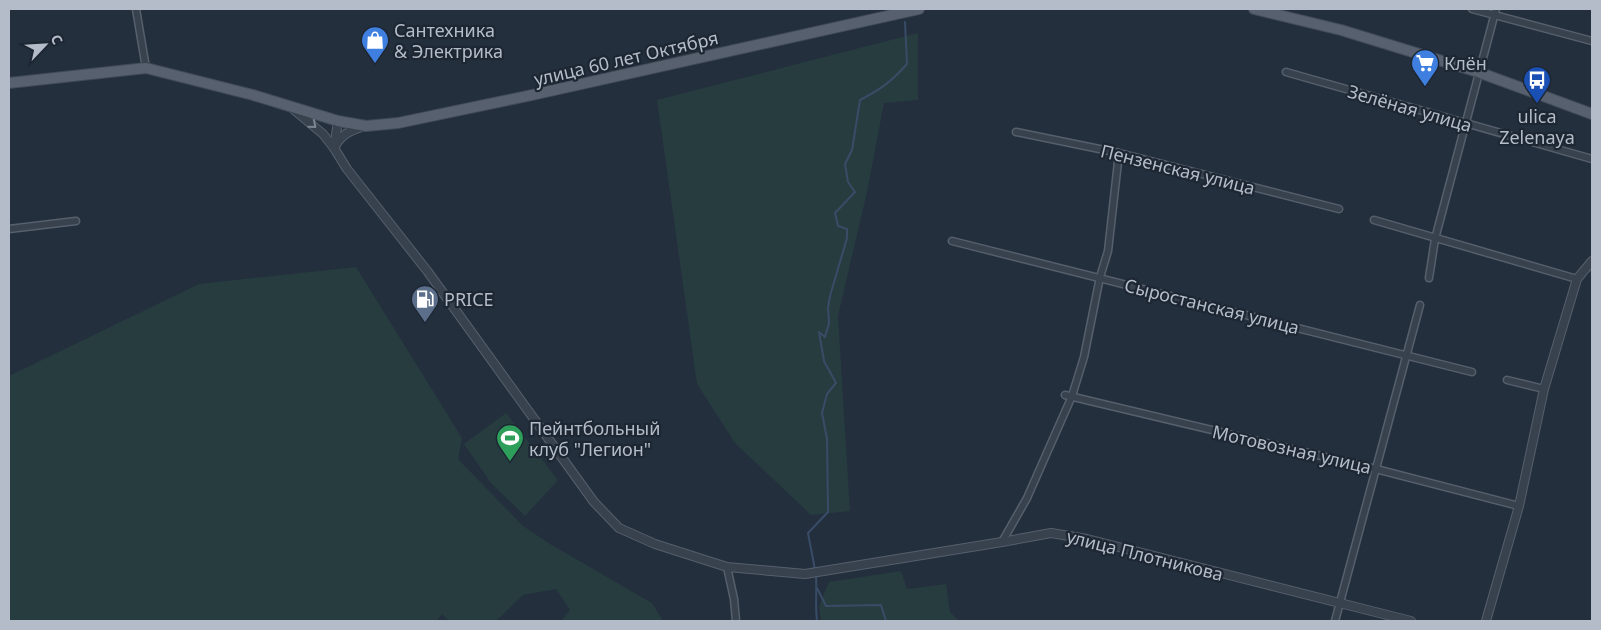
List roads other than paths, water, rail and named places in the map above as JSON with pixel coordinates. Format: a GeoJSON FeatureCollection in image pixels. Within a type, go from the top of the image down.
{"type":"FeatureCollection","features":[{"type":"Feature","properties":{"kind":"main road","name":"улица 60 лет Октября"},"geometry":{"type":"LineString","coordinates":[[9,82],[146,68],[253,95],[338,121],[366,126],[398,123],[494,103],[919,9]]}},
{"type":"Feature","properties":{"kind":"main road"},"geometry":{"type":"LineString","coordinates":[[1254,9],[1342,30],[1478,72],[1592,114]]}},
{"type":"Feature","properties":{"kind":"street"},"geometry":{"type":"LineString","coordinates":[[136,9],[146,68]]}},
{"type":"Feature","properties":{"kind":"street"},"geometry":{"type":"LineString","coordinates":[[1472,9],[1495,12],[1592,41]]}},
{"type":"Feature","properties":{"kind":"street"},"geometry":{"type":"LineString","coordinates":[[1429,278],[1435,239],[1495,12]]}},
{"type":"Feature","properties":{"kind":"street","name":"Зелёная улица"},"geometry":{"type":"LineString","coordinates":[[1286,72],[1592,159]]}},
{"type":"Feature","properties":{"kind":"street"},"geometry":{"type":"LineString","coordinates":[[289,106],[323,134],[334,148],[347,169],[428,272],[594,502],[619,528],[654,544],[727,567],[734,599],[736,621]]}},
{"type":"Feature","properties":{"kind":"street"},"geometry":{"type":"LineString","coordinates":[[334,148],[338,121]]}},
{"type":"Feature","properties":{"kind":"street"},"geometry":{"type":"LineString","coordinates":[[334,148],[344,134],[366,126]]}},
{"type":"Feature","properties":{"kind":"street","name":"Пензенская улица"},"geometry":{"type":"LineString","coordinates":[[1016,132],[1119,153],[1339,209]]}},
{"type":"Feature","properties":{"kind":"street"},"geometry":{"type":"LineString","coordinates":[[1002,542],[1027,498],[1084,357],[1100,278],[1108,251],[1119,153]]}},
{"type":"Feature","properties":{"kind":"street"},"geometry":{"type":"LineString","coordinates":[[1374,220],[1435,239],[1577,278]]}},
{"type":"Feature","properties":{"kind":"street"},"geometry":{"type":"LineString","coordinates":[[9,229],[76,221]]}},
{"type":"Feature","properties":{"kind":"street","name":"Сыростанская улица"},"geometry":{"type":"LineString","coordinates":[[952,242],[1472,372]]}},
{"type":"Feature","properties":{"kind":"street"},"geometry":{"type":"LineString","coordinates":[[1486,621],[1519,506],[1544,389],[1577,278],[1592,261]]}},
{"type":"Feature","properties":{"kind":"street"},"geometry":{"type":"LineString","coordinates":[[1335,621],[1420,305]]}},
{"type":"Feature","properties":{"kind":"street"},"geometry":{"type":"LineString","coordinates":[[1507,380],[1544,389]]}},
{"type":"Feature","properties":{"kind":"street","name":"Мотовозная улица"},"geometry":{"type":"LineString","coordinates":[[1068,396],[1376,469],[1519,506]]}},
{"type":"Feature","properties":{"kind":"street","name":"улица Плотникова"},"geometry":{"type":"LineString","coordinates":[[727,567],[806,574],[1002,542],[1051,532],[1087,539],[1411,621]]}},
{"type":"Feature","properties":{"kind":"waterway"},"geometry":{"type":"LineString","coordinates":[[815,570],[808,533],[828,512],[827,439],[822,413],[827,394],[836,383],[824,361],[819,332],[825,337],[829,323],[828,308],[830,296],[847,238],[847,229],[838,226],[835,213],[855,192],[848,182],[845,164],[852,150],[860,100],[885,85],[907,64],[905,22]]}},
{"type":"Feature","properties":{"kind":"waterway"},"geometry":{"type":"LineString","coordinates":[[816,575],[817,621]]}},
{"type":"Feature","properties":{"kind":"waterway"},"geometry":{"type":"LineString","coordinates":[[817,588],[826,606],[881,605],[886,621]]}},
{"type":"Feature","properties":{"kind":"place","name":"Сантехника & Электрика"},"geometry":{"type":"Point","coordinates":[375,64]}},
{"type":"Feature","properties":{"kind":"place","name":"Клён"},"geometry":{"type":"Point","coordinates":[1425,87]}},
{"type":"Feature","properties":{"kind":"place","name":"ulica Zelenaya"},"geometry":{"type":"Point","coordinates":[1537,104]}},
{"type":"Feature","properties":{"kind":"place","name":"PRICE"},"geometry":{"type":"Point","coordinates":[425,323]}},
{"type":"Feature","properties":{"kind":"place","name":"Пейнтбольный клуб \"Легион\""},"geometry":{"type":"Point","coordinates":[510,462]}}]}
